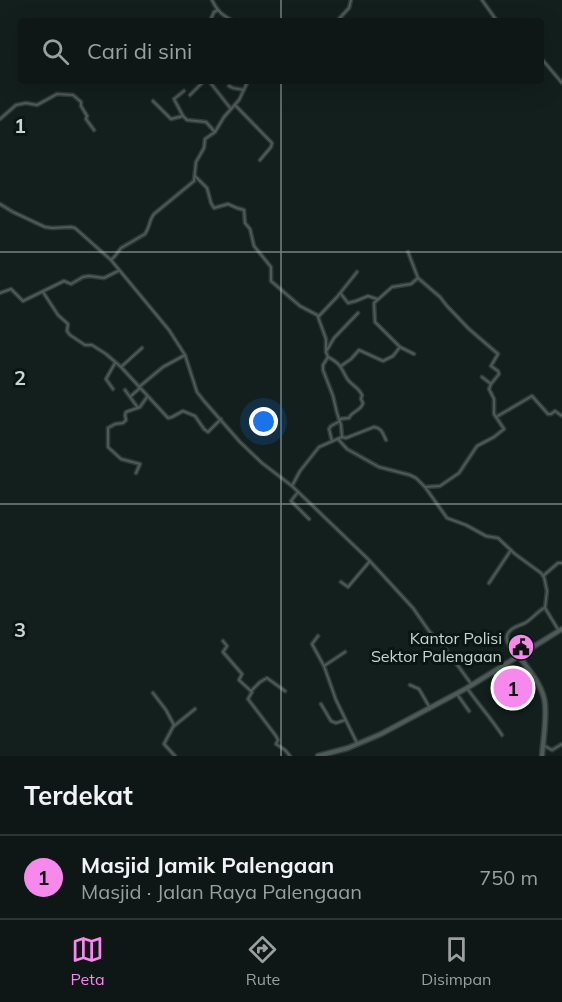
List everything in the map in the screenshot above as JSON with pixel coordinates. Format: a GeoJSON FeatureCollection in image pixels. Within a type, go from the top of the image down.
{"type":"FeatureCollection","features":[{"type":"Feature","properties":{"kind":"street"},"geometry":{"type":"LineString","coordinates":[[212,0],[221,14],[228,18]]}},
{"type":"Feature","properties":{"kind":"street"},"geometry":{"type":"LineString","coordinates":[[340,18],[349,8],[351,0]]}},
{"type":"Feature","properties":{"kind":"street"},"geometry":{"type":"LineString","coordinates":[[482,0],[495,18]]}},
{"type":"Feature","properties":{"kind":"street"},"geometry":{"type":"LineString","coordinates":[[211,18],[218,10]]}},
{"type":"Feature","properties":{"kind":"street"},"geometry":{"type":"LineString","coordinates":[[544,62],[562,83]]}},
{"type":"Feature","properties":{"kind":"street"},"geometry":{"type":"LineString","coordinates":[[190,95],[201,84]]}},
{"type":"Feature","properties":{"kind":"street"},"geometry":{"type":"LineString","coordinates":[[211,84],[231,109]]}},
{"type":"Feature","properties":{"kind":"street"},"geometry":{"type":"LineString","coordinates":[[111,260],[124,246],[146,234],[152,217],[192,182],[204,140],[215,132],[235,105],[247,84]]}},
{"type":"Feature","properties":{"kind":"street"},"geometry":{"type":"LineString","coordinates":[[228,86],[244,90]]}},
{"type":"Feature","properties":{"kind":"street"},"geometry":{"type":"LineString","coordinates":[[184,91],[174,99],[183,116],[188,120],[206,122],[215,132]]}},
{"type":"Feature","properties":{"kind":"street"},"geometry":{"type":"LineString","coordinates":[[0,119],[16,104],[37,105],[57,94],[73,95],[81,102],[86,118],[94,130]]}},
{"type":"Feature","properties":{"kind":"street"},"geometry":{"type":"LineString","coordinates":[[153,101],[172,119],[183,116]]}},
{"type":"Feature","properties":{"kind":"street"},"geometry":{"type":"LineString","coordinates":[[235,105],[272,143],[260,160]]}},
{"type":"Feature","properties":{"kind":"street"},"geometry":{"type":"LineString","coordinates":[[194,175],[207,188],[214,208],[228,204],[244,210],[245,223],[250,229],[254,246],[271,267],[271,280],[300,306],[319,315],[326,339],[328,357],[341,366],[349,381],[361,391],[363,404],[360,409],[351,414],[349,418],[339,420],[329,429],[332,441]]}},
{"type":"Feature","properties":{"kind":"street"},"geometry":{"type":"LineString","coordinates":[[0,204],[45,227],[75,228],[111,260],[167,326],[185,355],[199,395],[240,442],[262,463],[292,486],[370,561],[413,608],[429,632],[445,648],[472,685]]}},
{"type":"Feature","properties":{"kind":"street"},"geometry":{"type":"LineString","coordinates":[[408,252],[418,278],[441,297],[469,329],[498,354],[491,366],[499,374],[489,389],[494,397],[493,410],[504,430],[477,446],[459,473],[440,486],[425,488]]}},
{"type":"Feature","properties":{"kind":"street"},"geometry":{"type":"LineString","coordinates":[[0,293],[11,289],[23,301],[64,280],[71,285],[83,277],[104,278],[119,271]]}},
{"type":"Feature","properties":{"kind":"street"},"geometry":{"type":"LineString","coordinates":[[319,315],[357,272]]}},
{"type":"Feature","properties":{"kind":"street"},"geometry":{"type":"LineString","coordinates":[[414,354],[400,347],[374,320],[374,303],[392,287],[411,284],[418,278]]}},
{"type":"Feature","properties":{"kind":"street"},"geometry":{"type":"LineString","coordinates":[[43,292],[58,315],[68,324],[67,331],[70,335],[85,345],[93,346],[121,367],[168,418],[183,411],[195,416],[208,432],[221,419]]}},
{"type":"Feature","properties":{"kind":"street"},"geometry":{"type":"LineString","coordinates":[[340,293],[348,303],[356,302],[367,296],[377,299]]}},
{"type":"Feature","properties":{"kind":"street"},"geometry":{"type":"LineString","coordinates":[[326,351],[334,338],[358,313]]}},
{"type":"Feature","properties":{"kind":"street"},"geometry":{"type":"LineString","coordinates":[[341,366],[359,350],[383,361],[393,356],[400,347]]}},
{"type":"Feature","properties":{"kind":"street"},"geometry":{"type":"LineString","coordinates":[[121,367],[142,348]]}},
{"type":"Feature","properties":{"kind":"street"},"geometry":{"type":"LineString","coordinates":[[130,397],[163,367],[185,355]]}},
{"type":"Feature","properties":{"kind":"street"},"geometry":{"type":"LineString","coordinates":[[328,357],[322,368],[333,396],[342,437]]}},
{"type":"Feature","properties":{"kind":"street"},"geometry":{"type":"LineString","coordinates":[[113,388],[106,378],[115,362]]}},
{"type":"Feature","properties":{"kind":"street"},"geometry":{"type":"LineString","coordinates":[[482,377],[491,384]]}},
{"type":"Feature","properties":{"kind":"street"},"geometry":{"type":"LineString","coordinates":[[125,390],[138,408]]}},
{"type":"Feature","properties":{"kind":"street"},"geometry":{"type":"LineString","coordinates":[[496,417],[532,396],[548,414],[555,411],[562,416]]}},
{"type":"Feature","properties":{"kind":"street"},"geometry":{"type":"LineString","coordinates":[[136,473],[140,464],[125,461],[109,449],[107,443],[109,427],[123,423],[126,420],[126,412],[141,406],[147,397]]}},
{"type":"Feature","properties":{"kind":"street"},"geometry":{"type":"LineString","coordinates":[[292,486],[300,471],[319,447],[342,437],[346,438],[374,428],[381,429],[386,440]]}},
{"type":"Feature","properties":{"kind":"street"},"geometry":{"type":"LineString","coordinates":[[318,756],[358,745],[456,695],[561,630],[545,608],[547,591],[543,576],[498,538],[486,536],[449,519],[413,476],[382,468],[344,447],[338,439]]}},
{"type":"Feature","properties":{"kind":"street"},"geometry":{"type":"LineString","coordinates":[[298,492],[291,501],[309,519]]}},
{"type":"Feature","properties":{"kind":"street"},"geometry":{"type":"LineString","coordinates":[[489,582],[511,550]]}},
{"type":"Feature","properties":{"kind":"street"},"geometry":{"type":"LineString","coordinates":[[341,582],[346,587],[349,586],[370,561]]}},
{"type":"Feature","properties":{"kind":"street"},"geometry":{"type":"LineString","coordinates":[[543,576],[562,562]]}},
{"type":"Feature","properties":{"kind":"street"},"geometry":{"type":"LineString","coordinates":[[542,756],[544,696],[506,638],[511,629],[545,608]]}},
{"type":"Feature","properties":{"kind":"street"},"geometry":{"type":"LineString","coordinates":[[318,636],[312,644],[324,666],[345,720],[358,745]]}},
{"type":"Feature","properties":{"kind":"street"},"geometry":{"type":"LineString","coordinates":[[223,640],[226,645],[223,653],[242,674],[239,680],[251,691]]}},
{"type":"Feature","properties":{"kind":"street"},"geometry":{"type":"LineString","coordinates":[[324,666],[345,652]]}},
{"type":"Feature","properties":{"kind":"street"},"geometry":{"type":"LineString","coordinates":[[493,672],[509,699]]}},
{"type":"Feature","properties":{"kind":"street"},"geometry":{"type":"LineString","coordinates":[[285,691],[267,678],[251,691],[252,694],[248,699],[276,736],[278,740],[276,744],[290,756]]}},
{"type":"Feature","properties":{"kind":"street"},"geometry":{"type":"LineString","coordinates":[[410,685],[419,689],[430,708]]}},
{"type":"Feature","properties":{"kind":"street"},"geometry":{"type":"LineString","coordinates":[[467,688],[489,715],[501,735]]}},
{"type":"Feature","properties":{"kind":"street"},"geometry":{"type":"LineString","coordinates":[[153,693],[166,710],[174,726]]}},
{"type":"Feature","properties":{"kind":"street"},"geometry":{"type":"LineString","coordinates":[[456,695],[469,711]]}},
{"type":"Feature","properties":{"kind":"street"},"geometry":{"type":"LineString","coordinates":[[321,704],[331,721],[336,723],[345,720]]}},
{"type":"Feature","properties":{"kind":"street"},"geometry":{"type":"LineString","coordinates":[[175,756],[164,744],[174,726],[195,709]]}},
{"type":"Feature","properties":{"kind":"street"},"geometry":{"type":"LineString","coordinates":[[543,745],[552,750],[562,744]]}},
{"type":"Feature","properties":{"kind":"place","name":"Kantor Polisi Sektor Palengaan"},"geometry":{"type":"Point","coordinates":[521,647]}},
{"type":"Feature","properties":{"kind":"place","name":"Masjid Jamik Palengaan"},"geometry":{"type":"Point","coordinates":[513,688]}}]}
